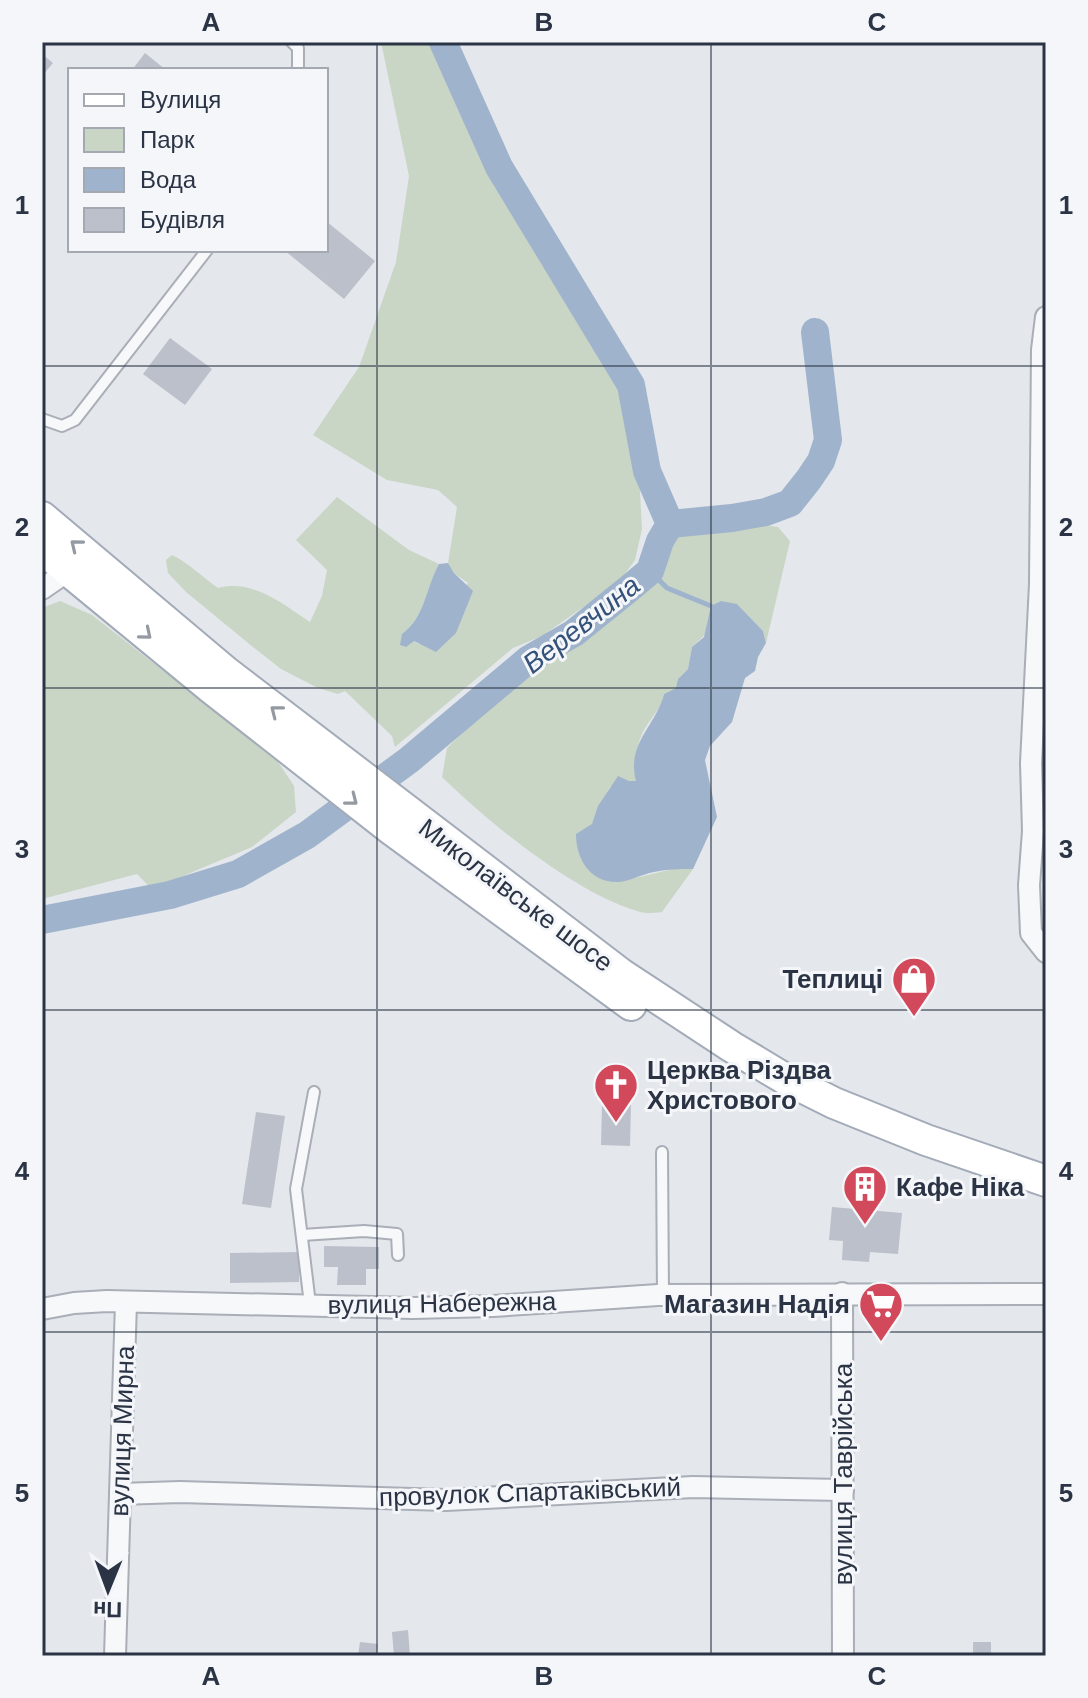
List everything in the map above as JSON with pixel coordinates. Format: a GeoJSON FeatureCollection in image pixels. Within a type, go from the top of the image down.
{"type":"FeatureCollection","features":[{"type":"Feature","properties":{"kind":"main road","name":"Миколаївське шосе"},"geometry":{"type":"LineString","coordinates":[[42,517],[226,672],[325,764]]}},
{"type":"Feature","properties":{"kind":"main road","name":"Миколаївське шосе"},"geometry":{"type":"LineString","coordinates":[[42,549],[403,824],[610,992],[771,1092],[843,1128],[1046,1203]]}},
{"type":"Feature","properties":{"kind":"main road","name":"Миколаївське шосе"},"geometry":{"type":"LineString","coordinates":[[403,824],[621,974],[782,1077],[878,1121],[1046,1181]]}},
{"type":"Feature","properties":{"kind":"street"},"geometry":{"type":"LineString","coordinates":[[1045,317],[1042,634],[1031,763],[1033,831],[1029,885],[1031,933],[1046,952]]}},
{"type":"Feature","properties":{"kind":"street"},"geometry":{"type":"LineString","coordinates":[[42,589],[68,571]]}},
{"type":"Feature","properties":{"kind":"street","name":"вулиця Таврійська"},"geometry":{"type":"LineString","coordinates":[[842,1293],[843,1656]]}},
{"type":"Feature","properties":{"kind":"street","name":"вулиця Набережна"},"geometry":{"type":"LineString","coordinates":[[42,1309],[74,1303],[126,1302],[413,1308],[663,1295],[1046,1294]]}},
{"type":"Feature","properties":{"kind":"street","name":"вулиця Мирна"},"geometry":{"type":"LineString","coordinates":[[115,1656],[126,1302]]}},
{"type":"Feature","properties":{"kind":"street","name":"провулок Спартаківський"},"geometry":{"type":"LineString","coordinates":[[120,1494],[180,1492],[446,1500],[693,1487],[843,1490]]}},
{"type":"Feature","properties":{"kind":"lane"},"geometry":{"type":"LineString","coordinates":[[292,42],[298,48],[298,68]]}},
{"type":"Feature","properties":{"kind":"lane"},"geometry":{"type":"LineString","coordinates":[[42,419],[62,426],[75,420],[205,252]]}},
{"type":"Feature","properties":{"kind":"lane"},"geometry":{"type":"LineString","coordinates":[[310,1304],[296,1189],[314,1092]]}},
{"type":"Feature","properties":{"kind":"lane"},"geometry":{"type":"LineString","coordinates":[[662,1152],[663,1295]]}},
{"type":"Feature","properties":{"kind":"lane"},"geometry":{"type":"LineString","coordinates":[[302,1235],[364,1231],[397,1234],[398,1255]]}},
{"type":"Feature","properties":{"kind":"green space"},"geometry":{"type":"Polygon","coordinates":[[[381,42],[440,42],[506,168],[613,347],[639,473],[642,529],[635,560],[619,582],[542,636],[513,648],[395,747],[392,736],[345,691],[338,694],[318,688],[281,669],[253,647],[186,592],[168,573],[166,560],[172,555],[178,558],[218,588],[231,586],[256,590],[310,622],[322,596],[327,570],[296,540],[337,497],[409,550],[439,564],[421,610],[402,634],[419,644],[468,583],[454,573],[448,563],[457,507],[438,490],[387,480],[313,435],[359,367],[396,262],[409,176],[381,42]]]}},
{"type":"Feature","properties":{"kind":"green space"},"geometry":{"type":"Polygon","coordinates":[[[748,523],[778,527],[790,541],[766,643],[763,631],[737,604],[692,647],[688,669],[678,679],[677,688],[664,694],[640,740],[635,764],[636,781],[610,787],[592,824],[635,878],[673,869],[693,869],[662,912],[640,912],[613,902],[560,873],[484,815],[442,777],[447,748],[510,685],[621,610],[646,589],[659,570],[660,551],[668,537],[677,532],[748,523]]]}},
{"type":"Feature","properties":{"kind":"green space"},"geometry":{"type":"Polygon","coordinates":[[[60,601],[92,615],[276,759],[294,786],[296,812],[252,847],[152,889],[137,874],[42,899],[42,608],[60,601]]]}},
{"type":"Feature","properties":{"kind":"water"},"geometry":{"type":"Polygon","coordinates":[[[448,563],[473,591],[456,633],[436,652],[414,641],[406,647],[400,645],[402,634],[421,611],[439,564],[448,563]]]}},
{"type":"Feature","properties":{"kind":"water"},"geometry":{"type":"Polygon","coordinates":[[[721,601],[737,604],[763,631],[766,643],[755,671],[745,678],[732,722],[710,746],[705,760],[717,817],[693,869],[659,871],[622,882],[599,878],[582,860],[576,834],[592,824],[598,806],[618,776],[636,781],[634,768],[638,745],[664,694],[676,688],[678,679],[688,669],[692,647],[704,637],[711,606],[721,601]]]}},
{"type":"Feature","properties":{"kind":"building"},"geometry":{"type":"Polygon","coordinates":[[[145,53],[164,68],[134,68],[145,53]]]}},
{"type":"Feature","properties":{"kind":"building"},"geometry":{"type":"Polygon","coordinates":[[[42,54],[53,63],[42,76],[42,54]]]}},
{"type":"Feature","properties":{"kind":"building"},"geometry":{"type":"Polygon","coordinates":[[[328,223],[375,261],[344,299],[286,252],[328,252],[328,223]]]}},
{"type":"Feature","properties":{"kind":"building"},"geometry":{"type":"Polygon","coordinates":[[[170,338],[212,369],[185,405],[143,374],[170,338]]]}},
{"type":"Feature","properties":{"kind":"building","name":"Церква Різдва Христового"},"geometry":{"type":"Polygon","coordinates":[[[602,1102],[631,1102],[630,1146],[601,1145],[602,1102]]]}},
{"type":"Feature","properties":{"kind":"building"},"geometry":{"type":"Polygon","coordinates":[[[256,1112],[285,1116],[271,1208],[242,1204],[256,1112]]]}},
{"type":"Feature","properties":{"kind":"building","name":"Кафе Ніка"},"geometry":{"type":"Polygon","coordinates":[[[832,1207],[902,1213],[898,1254],[870,1252],[869,1262],[842,1260],[843,1241],[829,1240],[832,1207]]]}},
{"type":"Feature","properties":{"kind":"building"},"geometry":{"type":"Polygon","coordinates":[[[324,1246],[379,1247],[379,1269],[366,1269],[366,1285],[337,1285],[338,1267],[324,1267],[324,1246]]]}},
{"type":"Feature","properties":{"kind":"building"},"geometry":{"type":"Polygon","coordinates":[[[299,1252],[299,1282],[230,1283],[230,1253],[299,1252]]]}},
{"type":"Feature","properties":{"kind":"building"},"geometry":{"type":"Polygon","coordinates":[[[408,1630],[410,1656],[394,1656],[392,1632],[408,1630]]]}},
{"type":"Feature","properties":{"kind":"building"},"geometry":{"type":"Polygon","coordinates":[[[360,1642],[378,1644],[377,1656],[358,1656],[360,1642]]]}},
{"type":"Feature","properties":{"kind":"building"},"geometry":{"type":"Polygon","coordinates":[[[973,1642],[991,1642],[991,1656],[973,1656],[973,1642]]]}},
{"type":"Feature","properties":{"kind":"waterway","name":"Веревчина"},"geometry":{"type":"LineString","coordinates":[[42,920],[170,895],[238,874],[307,835],[409,760],[529,659],[574,633],[650,571],[660,541],[670,524],[647,471],[631,385],[499,167],[443,42]]}},
{"type":"Feature","properties":{"kind":"waterway"},"geometry":{"type":"LineString","coordinates":[[670,524],[766,512],[790,503],[809,479],[821,461],[828,440],[815,332]]}},
{"type":"Feature","properties":{"kind":"waterway"},"geometry":{"type":"LineString","coordinates":[[650,571],[667,588],[711,606]]}},
{"type":"Feature","properties":{"kind":"place","name":"Теплиці"},"geometry":{"type":"Point","coordinates":[914,1018]}},
{"type":"Feature","properties":{"kind":"place","name":"Церква Різдва Христового"},"geometry":{"type":"Point","coordinates":[616,1124]}},
{"type":"Feature","properties":{"kind":"place","name":"Кафе Ніка"},"geometry":{"type":"Point","coordinates":[865,1226]}},
{"type":"Feature","properties":{"kind":"place","name":"Магазин Надія"},"geometry":{"type":"Point","coordinates":[881,1343]}}]}
